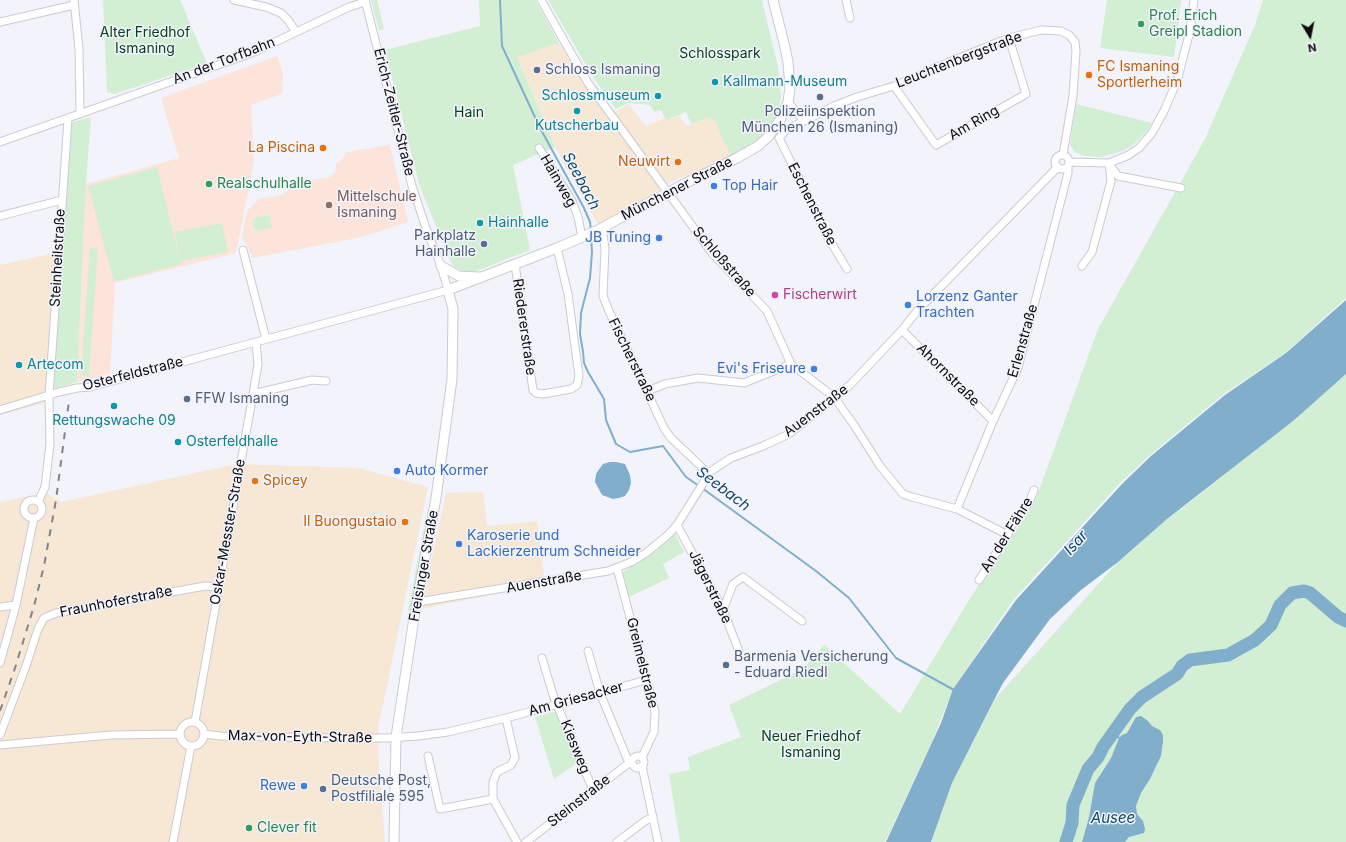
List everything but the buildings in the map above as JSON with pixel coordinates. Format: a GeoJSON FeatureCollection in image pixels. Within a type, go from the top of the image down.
{"type":"FeatureCollection","features":[{"type":"Feature","properties":{"kind":"main road","name":"Münchener Straße"},"geometry":{"type":"LineString","coordinates":[[448,290],[584,236],[758,146],[768,137],[780,120],[788,102],[790,80],[788,62],[781,25],[773,0]]}},
{"type":"Feature","properties":{"kind":"main road"},"geometry":{"type":"LineString","coordinates":[[441,266],[459,276],[482,277]]}},
{"type":"Feature","properties":{"kind":"main road","name":"Freisinger Straße"},"geometry":{"type":"LineString","coordinates":[[394,842],[396,738],[414,618],[436,498],[452,379],[453,309],[448,290]]}},
{"type":"Feature","properties":{"kind":"street"},"geometry":{"type":"LineString","coordinates":[[234,0],[266,7],[281,14],[288,20],[296,32]]}},
{"type":"Feature","properties":{"kind":"street","name":"Schloßstraße"},"geometry":{"type":"LineString","coordinates":[[541,0],[588,83],[669,192],[712,253],[767,311],[791,364],[834,397],[854,424],[880,466],[903,494],[957,509],[1008,535]]}},
{"type":"Feature","properties":{"kind":"street"},"geometry":{"type":"LineString","coordinates":[[846,0],[850,18]]}},
{"type":"Feature","properties":{"kind":"street"},"geometry":{"type":"LineString","coordinates":[[1068,165],[1067,157],[1063,155],[1058,156],[1056,160],[1058,167],[1064,169],[1068,165],[1109,164],[1129,155],[1139,148],[1152,133],[1164,111],[1177,81],[1190,31],[1194,0]]}},
{"type":"Feature","properties":{"kind":"street","name":"An der Torfbahn"},"geometry":{"type":"LineString","coordinates":[[0,142],[68,120],[80,114],[241,57],[365,1]]}},
{"type":"Feature","properties":{"kind":"street","name":"Erich-Zeitler-Straße"},"geometry":{"type":"LineString","coordinates":[[365,1],[412,186],[441,266],[448,290]]}},
{"type":"Feature","properties":{"kind":"street"},"geometry":{"type":"LineString","coordinates":[[0,22],[74,3],[79,49],[80,114]]}},
{"type":"Feature","properties":{"kind":"street","name":"Leuchtenbergstraße"},"geometry":{"type":"LineString","coordinates":[[804,121],[834,106],[857,97],[894,86],[1009,38],[1041,30],[1061,31],[1069,35],[1075,42],[1076,60],[1073,96],[1063,155]]}},
{"type":"Feature","properties":{"kind":"street","name":"Am Ring"},"geometry":{"type":"LineString","coordinates":[[894,86],[936,145],[1026,94],[1009,38]]}},
{"type":"Feature","properties":{"kind":"street"},"geometry":{"type":"LineString","coordinates":[[768,137],[780,138],[786,130],[804,121],[788,102]]}},
{"type":"Feature","properties":{"kind":"street","name":"Steinheilstraße"},"geometry":{"type":"LineString","coordinates":[[38,502],[45,487],[50,444],[49,396],[68,120]]}},
{"type":"Feature","properties":{"kind":"street","name":"Eschenstraße"},"geometry":{"type":"LineString","coordinates":[[780,138],[829,239],[847,269]]}},
{"type":"Feature","properties":{"kind":"street","name":"Hainweg"},"geometry":{"type":"LineString","coordinates":[[539,148],[572,201],[584,236]]}},
{"type":"Feature","properties":{"kind":"street"},"geometry":{"type":"LineString","coordinates":[[1109,164],[1118,176],[1181,188]]}},
{"type":"Feature","properties":{"kind":"street"},"geometry":{"type":"LineString","coordinates":[[1082,266],[1092,252],[1109,187],[1109,164]]}},
{"type":"Feature","properties":{"kind":"street","name":"Erlenstraße"},"geometry":{"type":"LineString","coordinates":[[957,509],[1018,368],[1068,173],[1068,165]]}},
{"type":"Feature","properties":{"kind":"street","name":"Auenstraße"},"geometry":{"type":"LineString","coordinates":[[418,602],[559,580],[617,568],[646,553],[669,534],[677,525],[701,487],[708,472],[731,458],[764,446],[789,434],[850,385],[902,330],[917,311],[1058,167]]}},
{"type":"Feature","properties":{"kind":"street"},"geometry":{"type":"LineString","coordinates":[[0,216],[62,200]]}},
{"type":"Feature","properties":{"kind":"street","name":"Fischerstraße"},"geometry":{"type":"LineString","coordinates":[[599,229],[605,248],[604,296],[609,312],[648,391],[664,428],[671,438],[708,472]]}},
{"type":"Feature","properties":{"kind":"street","name":"Riedererstraße"},"geometry":{"type":"LineString","coordinates":[[515,264],[532,390],[536,393],[543,394],[571,389],[577,385],[579,376],[568,294],[557,248]]}},
{"type":"Feature","properties":{"kind":"street"},"geometry":{"type":"LineString","coordinates":[[243,250],[266,340]]}},
{"type":"Feature","properties":{"kind":"street","name":"Osterfeldstraße"},"geometry":{"type":"LineString","coordinates":[[0,410],[77,388],[90,387],[448,290]]}},
{"type":"Feature","properties":{"kind":"street","name":"Ahornstraße"},"geometry":{"type":"LineString","coordinates":[[902,330],[994,421]]}},
{"type":"Feature","properties":{"kind":"street","name":"Oskar-Messter-Straße"},"geometry":{"type":"LineString","coordinates":[[195,722],[258,364],[256,342]]}},
{"type":"Feature","properties":{"kind":"street"},"geometry":{"type":"LineString","coordinates":[[648,391],[665,384],[698,378],[744,383],[791,364]]}},
{"type":"Feature","properties":{"kind":"street"},"geometry":{"type":"LineString","coordinates":[[253,394],[312,380],[326,381]]}},
{"type":"Feature","properties":{"kind":"street","name":"An der Fähre"},"geometry":{"type":"LineString","coordinates":[[979,580],[1008,535],[1009,529],[1029,503],[1034,490]]}},
{"type":"Feature","properties":{"kind":"street"},"geometry":{"type":"LineString","coordinates":[[30,500],[38,502],[41,506],[40,515],[34,518],[28,517],[24,510],[24,506],[30,500]]}},
{"type":"Feature","properties":{"kind":"street"},"geometry":{"type":"LineString","coordinates":[[0,663],[16,605],[34,518]]}},
{"type":"Feature","properties":{"kind":"street","name":"Jägerstraße"},"geometry":{"type":"LineString","coordinates":[[677,525],[723,610],[739,651]]}},
{"type":"Feature","properties":{"kind":"street","name":"Greimelstraße"},"geometry":{"type":"LineString","coordinates":[[617,568],[655,712],[654,732],[642,757]]}},
{"type":"Feature","properties":{"kind":"street"},"geometry":{"type":"LineString","coordinates":[[723,610],[733,584],[743,578],[802,621]]}},
{"type":"Feature","properties":{"kind":"street","name":"Fraunhoferstraße"},"geometry":{"type":"LineString","coordinates":[[0,735],[38,629],[44,618],[56,613],[205,586],[218,587]]}},
{"type":"Feature","properties":{"kind":"street"},"geometry":{"type":"LineString","coordinates":[[0,607],[16,605]]}},
{"type":"Feature","properties":{"kind":"street"},"geometry":{"type":"LineString","coordinates":[[588,650],[600,693],[630,762],[635,767],[638,768],[642,766]]}},
{"type":"Feature","properties":{"kind":"street","name":"Kiesweg"},"geometry":{"type":"LineString","coordinates":[[542,658],[554,698],[558,704],[593,790]]}},
{"type":"Feature","properties":{"kind":"street","name":"Am Griesacker"},"geometry":{"type":"LineString","coordinates":[[396,738],[448,732],[646,680]]}},
{"type":"Feature","properties":{"kind":"street"},"geometry":{"type":"LineString","coordinates":[[506,718],[515,758],[510,765],[497,772],[493,782],[494,799],[517,842]]}},
{"type":"Feature","properties":{"kind":"street"},"geometry":{"type":"LineString","coordinates":[[195,722],[200,725],[204,734],[203,738],[198,744],[191,746],[184,744],[179,734],[184,724],[195,722]]}},
{"type":"Feature","properties":{"kind":"street"},"geometry":{"type":"LineString","coordinates":[[0,745],[111,735],[179,734]]}},
{"type":"Feature","properties":{"kind":"street","name":"Max-von-Eyth-Straße"},"geometry":{"type":"LineString","coordinates":[[204,734],[396,738]]}},
{"type":"Feature","properties":{"kind":"street"},"geometry":{"type":"LineString","coordinates":[[174,842],[191,746]]}},
{"type":"Feature","properties":{"kind":"street"},"geometry":{"type":"LineString","coordinates":[[428,756],[440,809],[494,799]]}},
{"type":"Feature","properties":{"kind":"street"},"geometry":{"type":"LineString","coordinates":[[630,762],[635,756],[642,757],[644,760],[642,766],[658,842]]}},
{"type":"Feature","properties":{"kind":"street","name":"Steinstraße"},"geometry":{"type":"LineString","coordinates":[[526,842],[630,762]]}},
{"type":"Feature","properties":{"kind":"street"},"geometry":{"type":"LineString","coordinates":[[617,842],[645,821],[653,818]]}},
{"type":"Feature","properties":{"kind":"shaded area"},"geometry":{"type":"Polygon","coordinates":[[[559,43],[607,117],[628,104],[646,126],[665,118],[667,120],[679,116],[687,126],[710,117],[768,129],[757,142],[729,160],[672,181],[620,216],[599,226],[555,147],[517,56],[559,43]]]}},
{"type":"Feature","properties":{"kind":"shaded area"},"geometry":{"type":"Polygon","coordinates":[[[277,56],[283,73],[282,94],[251,105],[254,161],[236,253],[115,283],[110,374],[77,382],[86,184],[179,158],[161,98],[277,56]]]}},
{"type":"Feature","properties":{"kind":"shaded area","name":"Mittelschule Ismaning"},"geometry":{"type":"Polygon","coordinates":[[[390,145],[408,222],[362,237],[253,258],[242,236],[247,211],[259,199],[282,195],[301,181],[330,177],[335,172],[336,163],[340,162],[347,152],[390,145]]]}},
{"type":"Feature","properties":{"kind":"shaded area"},"geometry":{"type":"Polygon","coordinates":[[[54,253],[52,309],[44,403],[0,415],[0,265],[54,253]]]}},
{"type":"Feature","properties":{"kind":"shaded area"},"geometry":{"type":"Polygon","coordinates":[[[237,464],[359,468],[428,487],[378,729],[379,770],[385,842],[0,842],[0,502],[46,493],[61,502],[237,464]]]}},
{"type":"Feature","properties":{"kind":"shaded area"},"geometry":{"type":"Polygon","coordinates":[[[483,492],[487,526],[537,521],[545,584],[421,609],[446,493],[483,492]]]}},
{"type":"Feature","properties":{"kind":"green space","name":"Alter Friedhof Ismaning"},"geometry":{"type":"Polygon","coordinates":[[[103,0],[180,0],[207,63],[115,94],[107,92],[103,0]]]}},
{"type":"Feature","properties":{"kind":"green space"},"geometry":{"type":"Polygon","coordinates":[[[371,0],[377,0],[384,29],[379,31],[371,0]]]}},
{"type":"Feature","properties":{"kind":"green space","name":"Hain"},"geometry":{"type":"Polygon","coordinates":[[[479,0],[535,0],[559,43],[517,57],[555,147],[513,165],[530,250],[468,273],[456,268],[451,262],[420,187],[385,50],[480,26],[479,0]]]}},
{"type":"Feature","properties":{"kind":"green space","name":"Schlosspark"},"geometry":{"type":"Polygon","coordinates":[[[548,0],[762,0],[778,67],[781,96],[779,110],[775,121],[751,146],[731,157],[716,122],[710,117],[691,124],[686,112],[667,120],[661,110],[654,112],[650,105],[628,103],[616,109],[593,77],[548,0]]]}},
{"type":"Feature","properties":{"kind":"green space","name":"Prof. Erich Greipl Stadion"},"geometry":{"type":"Polygon","coordinates":[[[1107,0],[1181,0],[1174,57],[1100,48],[1107,0]]]}},
{"type":"Feature","properties":{"kind":"green space","name":"Neuer Friedhof Ismaning"},"geometry":{"type":"Polygon","coordinates":[[[1263,0],[1346,0],[1346,298],[1285,353],[1224,394],[1150,455],[1120,483],[1014,599],[953,689],[931,744],[885,842],[680,842],[669,774],[690,770],[688,757],[741,737],[729,705],[803,669],[824,645],[900,714],[974,592],[1034,504],[1098,329],[1205,139],[1255,25],[1263,0]]]}},
{"type":"Feature","properties":{"kind":"green space"},"geometry":{"type":"Polygon","coordinates":[[[1076,104],[1152,123],[1146,132],[1132,146],[1123,151],[1101,157],[1085,156],[1075,152],[1070,145],[1076,104]]]}},
{"type":"Feature","properties":{"kind":"green space"},"geometry":{"type":"Polygon","coordinates":[[[91,117],[86,184],[77,382],[53,389],[70,123],[91,117]]]}},
{"type":"Feature","properties":{"kind":"green space"},"geometry":{"type":"Polygon","coordinates":[[[157,167],[181,264],[114,282],[88,186],[157,167]]]}},
{"type":"Feature","properties":{"kind":"green space"},"geometry":{"type":"Polygon","coordinates":[[[270,215],[272,228],[254,231],[253,218],[270,215]]]}},
{"type":"Feature","properties":{"kind":"green space"},"geometry":{"type":"Polygon","coordinates":[[[222,223],[228,252],[180,261],[175,232],[222,223]]]}},
{"type":"Feature","properties":{"kind":"green space"},"geometry":{"type":"Polygon","coordinates":[[[90,248],[98,249],[89,376],[81,375],[90,248]]]}},
{"type":"Feature","properties":{"kind":"green space"},"geometry":{"type":"Polygon","coordinates":[[[1346,374],[1346,842],[1125,842],[1129,837],[1137,814],[1136,806],[1141,793],[1150,779],[1161,756],[1163,742],[1160,730],[1152,726],[1148,721],[1136,717],[1127,733],[1119,738],[1111,758],[1095,783],[1089,817],[1082,842],[931,842],[952,783],[994,700],[1118,562],[1167,519],[1202,493],[1346,374]]]}},
{"type":"Feature","properties":{"kind":"green space"},"geometry":{"type":"Polygon","coordinates":[[[424,528],[427,530],[412,608],[408,611],[424,528]]]}},
{"type":"Feature","properties":{"kind":"green space"},"geometry":{"type":"Polygon","coordinates":[[[675,534],[684,552],[663,564],[669,578],[629,597],[623,574],[624,571],[656,551],[675,534]]]}},
{"type":"Feature","properties":{"kind":"green space"},"geometry":{"type":"Polygon","coordinates":[[[557,711],[579,762],[554,779],[535,717],[557,711]]]}},
{"type":"Feature","properties":{"kind":"water","name":"Isar"},"geometry":{"type":"Polygon","coordinates":[[[1346,300],[1346,374],[1293,421],[1167,519],[1118,562],[1081,590],[1050,619],[1003,683],[952,783],[931,842],[886,842],[941,723],[953,689],[1016,600],[1122,484],[1151,456],[1225,395],[1286,353],[1346,300]]]}},
{"type":"Feature","properties":{"kind":"water"},"geometry":{"type":"Polygon","coordinates":[[[610,462],[625,464],[630,475],[631,483],[625,496],[613,499],[602,495],[595,482],[596,474],[603,464],[610,462]]]}},
{"type":"Feature","properties":{"kind":"water","name":"Ausee"},"geometry":{"type":"Polygon","coordinates":[[[1141,716],[1152,726],[1160,730],[1163,735],[1161,756],[1150,779],[1141,793],[1136,806],[1137,814],[1143,821],[1145,829],[1144,833],[1129,837],[1125,842],[1082,842],[1089,817],[1095,783],[1111,758],[1119,738],[1127,733],[1136,717],[1141,716]]]}},
{"type":"Feature","properties":{"kind":"waterway","name":"Seebach"},"geometry":{"type":"LineString","coordinates":[[500,0],[502,46],[540,128],[584,208],[590,222],[591,231]]}},
{"type":"Feature","properties":{"kind":"waterway","name":"Seebach"},"geometry":{"type":"LineString","coordinates":[[591,237],[592,252],[590,278],[581,313],[580,334],[584,363],[604,399],[606,420],[616,444],[630,452],[663,446],[686,477],[699,486]]}},
{"type":"Feature","properties":{"kind":"waterway","name":"Seebach"},"geometry":{"type":"LineString","coordinates":[[702,488],[816,571],[849,598],[896,658],[954,690]]}},
{"type":"Feature","properties":{"kind":"waterway"},"geometry":{"type":"LineString","coordinates":[[1066,842],[1072,823],[1073,805],[1088,769],[1098,757],[1103,747],[1130,709],[1142,697],[1177,674],[1182,666],[1190,660],[1228,655],[1255,640],[1271,625],[1280,605],[1292,593],[1304,591],[1310,593],[1338,617],[1346,621]]}},
{"type":"Feature","properties":{"kind":"waterway"},"geometry":{"type":"LineString","coordinates":[[1114,733],[1119,738]]}},
{"type":"Feature","properties":{"kind":"railway"},"geometry":{"type":"LineString","coordinates":[[0,711],[34,606],[44,566],[56,500],[69,401]]}},
{"type":"Feature","properties":{"kind":"place","name":"Prof. Erich Greipl Stadion"},"geometry":{"type":"Point","coordinates":[1141,24]}},
{"type":"Feature","properties":{"kind":"place","name":"Schloss Ismaning"},"geometry":{"type":"Point","coordinates":[537,70]}},
{"type":"Feature","properties":{"kind":"place","name":"FC Ismaning Sportlerheim"},"geometry":{"type":"Point","coordinates":[1089,75]}},
{"type":"Feature","properties":{"kind":"place","name":"Kallmann-Museum"},"geometry":{"type":"Point","coordinates":[715,82]}},
{"type":"Feature","properties":{"kind":"place","name":"Schlossmuseum"},"geometry":{"type":"Point","coordinates":[658,96]}},
{"type":"Feature","properties":{"kind":"place","name":"Polizeiinspektion München 26 (Ismaning)"},"geometry":{"type":"Point","coordinates":[820,97]}},
{"type":"Feature","properties":{"kind":"place","name":"Kutscherbau"},"geometry":{"type":"Point","coordinates":[577,111]}},
{"type":"Feature","properties":{"kind":"place","name":"La Piscina"},"geometry":{"type":"Point","coordinates":[323,148]}},
{"type":"Feature","properties":{"kind":"place","name":"Neuwirt"},"geometry":{"type":"Point","coordinates":[678,162]}},
{"type":"Feature","properties":{"kind":"place","name":"Realschulhalle"},"geometry":{"type":"Point","coordinates":[209,184]}},
{"type":"Feature","properties":{"kind":"place","name":"Top Hair"},"geometry":{"type":"Point","coordinates":[714,186]}},
{"type":"Feature","properties":{"kind":"place","name":"Mittelschule Ismaning"},"geometry":{"type":"Point","coordinates":[329,205]}},
{"type":"Feature","properties":{"kind":"place","name":"Hainhalle"},"geometry":{"type":"Point","coordinates":[480,223]}},
{"type":"Feature","properties":{"kind":"place","name":"JB Tuning"},"geometry":{"type":"Point","coordinates":[659,238]}},
{"type":"Feature","properties":{"kind":"place","name":"Parkplatz Hainhalle"},"geometry":{"type":"Point","coordinates":[484,244]}},
{"type":"Feature","properties":{"kind":"place","name":"Fischerwirt"},"geometry":{"type":"Point","coordinates":[775,295]}},
{"type":"Feature","properties":{"kind":"place","name":"Lorzenz Ganter Trachten"},"geometry":{"type":"Point","coordinates":[908,305]}},
{"type":"Feature","properties":{"kind":"place","name":"Artecom"},"geometry":{"type":"Point","coordinates":[19,365]}},
{"type":"Feature","properties":{"kind":"place","name":"Evi's Friseure"},"geometry":{"type":"Point","coordinates":[814,369]}},
{"type":"Feature","properties":{"kind":"place","name":"FFW Ismaning"},"geometry":{"type":"Point","coordinates":[187,399]}},
{"type":"Feature","properties":{"kind":"place","name":"Rettungswache 09"},"geometry":{"type":"Point","coordinates":[114,406]}},
{"type":"Feature","properties":{"kind":"place","name":"Osterfeldhalle"},"geometry":{"type":"Point","coordinates":[178,442]}},
{"type":"Feature","properties":{"kind":"place","name":"Auto Kormer"},"geometry":{"type":"Point","coordinates":[397,471]}},
{"type":"Feature","properties":{"kind":"place","name":"Spicey"},"geometry":{"type":"Point","coordinates":[255,481]}},
{"type":"Feature","properties":{"kind":"place","name":"Il Buongustaio"},"geometry":{"type":"Point","coordinates":[405,522]}},
{"type":"Feature","properties":{"kind":"place","name":"Karoserie und Lackierzentrum Schneider"},"geometry":{"type":"Point","coordinates":[459,544]}},
{"type":"Feature","properties":{"kind":"place","name":"Barmenia Versicherung - Eduard Riedl"},"geometry":{"type":"Point","coordinates":[726,665]}},
{"type":"Feature","properties":{"kind":"place","name":"Rewe"},"geometry":{"type":"Point","coordinates":[304,786]}},
{"type":"Feature","properties":{"kind":"place","name":"Deutsche Post, Postfiliale 595"},"geometry":{"type":"Point","coordinates":[323,789]}},
{"type":"Feature","properties":{"kind":"place","name":"Clever fit"},"geometry":{"type":"Point","coordinates":[249,828]}}]}
